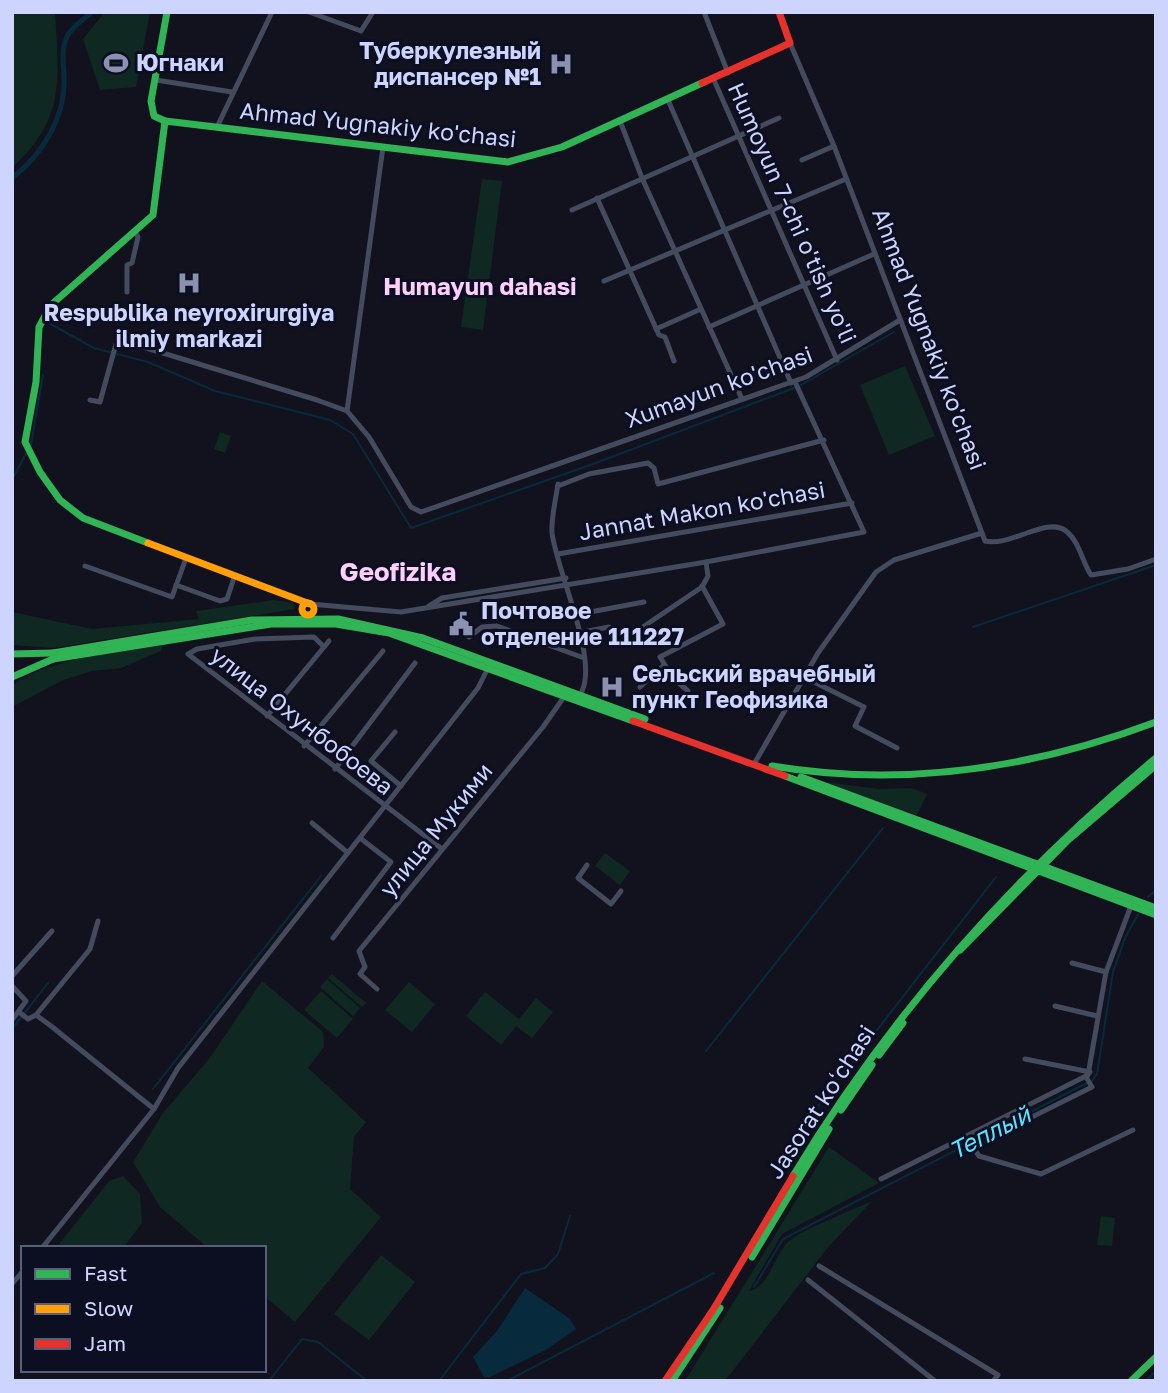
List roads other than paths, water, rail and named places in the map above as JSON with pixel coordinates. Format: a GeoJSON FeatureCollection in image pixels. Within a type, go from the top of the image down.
{"type":"FeatureCollection","features":[{"type":"Feature","properties":{"kind":"main road"},"geometry":{"type":"LineString","coordinates":[[156,80],[166,12]]}},
{"type":"Feature","properties":{"kind":"main road","name":"Ahmad Yugnakiy ko'chasi"},"geometry":{"type":"LineString","coordinates":[[156,80],[151,112],[165,121],[516,162],[562,147],[728,74],[790,43],[779,12]]}},
{"type":"Feature","properties":{"kind":"main road"},"geometry":{"type":"LineString","coordinates":[[165,121],[155,210],[43,316],[38,327],[36,382],[25,440],[27,448],[47,483],[73,513],[296,598],[308,615]]}},
{"type":"Feature","properties":{"kind":"main road"},"geometry":{"type":"LineString","coordinates":[[12,653],[53,656],[308,615],[396,629],[1036,867],[1156,908]]}},
{"type":"Feature","properties":{"kind":"main road"},"geometry":{"type":"LineString","coordinates":[[12,677],[53,656]]}},
{"type":"Feature","properties":{"kind":"main road"},"geometry":{"type":"LineString","coordinates":[[755,763],[853,779],[946,772],[1066,751],[1156,722]]}},
{"type":"Feature","properties":{"kind":"main road"},"geometry":{"type":"LineString","coordinates":[[1036,867],[1156,758]]}},
{"type":"Feature","properties":{"kind":"main road"},"geometry":{"type":"LineString","coordinates":[[1036,867],[1156,765]]}},
{"type":"Feature","properties":{"kind":"main road"},"geometry":{"type":"LineString","coordinates":[[772,766],[1156,915]]}},
{"type":"Feature","properties":{"kind":"main road","name":"Jasorat koʻchasi"},"geometry":{"type":"LineString","coordinates":[[666,1381],[713,1311],[847,1091],[953,951],[1036,867]]}},
{"type":"Feature","properties":{"kind":"main road","name":"Jasorat koʻchasi"},"geometry":{"type":"LineString","coordinates":[[672,1381],[872,1065],[962,948],[1036,867]]}},
{"type":"Feature","properties":{"kind":"main road"},"geometry":{"type":"LineString","coordinates":[[1131,1381],[1152,1367],[1156,1357]]}},
{"type":"Feature","properties":{"kind":"street"},"geometry":{"type":"LineString","coordinates":[[218,127],[232,92],[272,12]]}},
{"type":"Feature","properties":{"kind":"street"},"geometry":{"type":"LineString","coordinates":[[309,12],[361,31],[373,12]]}},
{"type":"Feature","properties":{"kind":"street"},"geometry":{"type":"LineString","coordinates":[[704,12],[728,74]]}},
{"type":"Feature","properties":{"kind":"street","name":"Ahmad Yugnakiy ko'chasi"},"geometry":{"type":"LineString","coordinates":[[790,43],[834,146],[982,533]]}},
{"type":"Feature","properties":{"kind":"street"},"geometry":{"type":"LineString","coordinates":[[156,80],[232,92]]}},
{"type":"Feature","properties":{"kind":"street","name":"Humoyun 7-chi o'tish yo'li"},"geometry":{"type":"LineString","coordinates":[[714,80],[837,360]]}},
{"type":"Feature","properties":{"kind":"street"},"geometry":{"type":"LineString","coordinates":[[308,615],[323,605],[401,611],[426,607],[442,598],[706,562],[864,532],[824,440],[757,306],[668,100]]}},
{"type":"Feature","properties":{"kind":"street"},"geometry":{"type":"LineString","coordinates":[[572,210],[779,118]]}},
{"type":"Feature","properties":{"kind":"street"},"geometry":{"type":"LineString","coordinates":[[620,121],[642,178],[742,399]]}},
{"type":"Feature","properties":{"kind":"street"},"geometry":{"type":"LineString","coordinates":[[802,160],[834,146]]}},
{"type":"Feature","properties":{"kind":"street"},"geometry":{"type":"LineString","coordinates":[[90,400],[100,402],[115,346],[120,340],[346,411],[383,147]]}},
{"type":"Feature","properties":{"kind":"street"},"geometry":{"type":"LineString","coordinates":[[604,281],[846,179]]}},
{"type":"Feature","properties":{"kind":"street"},"geometry":{"type":"LineString","coordinates":[[597,198],[656,329],[659,335],[665,337],[674,361]]}},
{"type":"Feature","properties":{"kind":"street"},"geometry":{"type":"LineString","coordinates":[[127,292],[127,265],[132,263],[138,237],[135,231]]}},
{"type":"Feature","properties":{"kind":"street"},"geometry":{"type":"LineString","coordinates":[[709,327],[874,254]]}},
{"type":"Feature","properties":{"kind":"street"},"geometry":{"type":"LineString","coordinates":[[656,329],[701,309]]}},
{"type":"Feature","properties":{"kind":"street","name":"Xumayun ko'chasi"},"geometry":{"type":"LineString","coordinates":[[346,411],[369,437],[411,507],[417,511],[793,382],[837,360],[900,320]]}},
{"type":"Feature","properties":{"kind":"street"},"geometry":{"type":"LineString","coordinates":[[582,691],[587,676],[584,658],[552,528],[558,483],[648,463],[654,468],[658,484],[824,440]]}},
{"type":"Feature","properties":{"kind":"street","name":"Jannat Makon ko'chasi"},"geometry":{"type":"LineString","coordinates":[[558,554],[852,503]]}},
{"type":"Feature","properties":{"kind":"street"},"geometry":{"type":"LineString","coordinates":[[755,763],[804,677],[844,615],[884,566],[894,560],[982,533],[985,541],[999,544],[1049,526],[1067,531],[1091,575],[1156,559]]}},
{"type":"Feature","properties":{"kind":"street"},"geometry":{"type":"LineString","coordinates":[[85,566],[172,597],[186,558]]}},
{"type":"Feature","properties":{"kind":"street"},"geometry":{"type":"LineString","coordinates":[[579,633],[609,627],[631,635],[702,586],[708,576],[706,562]]}},
{"type":"Feature","properties":{"kind":"street"},"geometry":{"type":"LineString","coordinates":[[177,585],[220,601],[227,599],[235,575]]}},
{"type":"Feature","properties":{"kind":"street"},"geometry":{"type":"LineString","coordinates":[[688,691],[663,666],[662,654],[723,624],[702,586]]}},
{"type":"Feature","properties":{"kind":"street"},"geometry":{"type":"LineString","coordinates":[[574,615],[644,602]]}},
{"type":"Feature","properties":{"kind":"street"},"geometry":{"type":"LineString","coordinates":[[469,637],[482,627],[496,626],[584,658]]}},
{"type":"Feature","properties":{"kind":"street","name":"улица Охунбобоева"},"geometry":{"type":"LineString","coordinates":[[324,647],[314,637],[255,639],[197,649],[188,654],[304,746],[442,849]]}},
{"type":"Feature","properties":{"kind":"street"},"geometry":{"type":"LineString","coordinates":[[267,716],[329,641]]}},
{"type":"Feature","properties":{"kind":"street"},"geometry":{"type":"LineString","coordinates":[[304,746],[383,651]]}},
{"type":"Feature","properties":{"kind":"street"},"geometry":{"type":"LineString","coordinates":[[335,769],[415,663]]}},
{"type":"Feature","properties":{"kind":"street"},"geometry":{"type":"LineString","coordinates":[[44,1246],[154,1109],[178,1068],[478,688],[491,665]]}},
{"type":"Feature","properties":{"kind":"street"},"geometry":{"type":"LineString","coordinates":[[640,687],[663,666]]}},
{"type":"Feature","properties":{"kind":"street"},"geometry":{"type":"LineString","coordinates":[[804,677],[864,707],[855,726],[897,748]]}},
{"type":"Feature","properties":{"kind":"street","name":"улица Мукими"},"geometry":{"type":"LineString","coordinates":[[377,989],[360,974],[365,967],[359,951],[566,693]]}},
{"type":"Feature","properties":{"kind":"street"},"geometry":{"type":"LineString","coordinates":[[395,732],[371,761],[401,786]]}},
{"type":"Feature","properties":{"kind":"street"},"geometry":{"type":"LineString","coordinates":[[312,823],[348,853]]}},
{"type":"Feature","properties":{"kind":"street"},"geometry":{"type":"LineString","coordinates":[[332,938],[391,862],[360,838]]}},
{"type":"Feature","properties":{"kind":"street"},"geometry":{"type":"LineString","coordinates":[[587,864],[578,877],[611,904],[621,891]]}},
{"type":"Feature","properties":{"kind":"street"},"geometry":{"type":"LineString","coordinates":[[1089,1079],[1106,972],[1131,906]]}},
{"type":"Feature","properties":{"kind":"street"},"geometry":{"type":"LineString","coordinates":[[19,1012],[28,1018],[36,1015],[90,949],[98,921]]}},
{"type":"Feature","properties":{"kind":"street"},"geometry":{"type":"LineString","coordinates":[[12,976],[52,931]]}},
{"type":"Feature","properties":{"kind":"street"},"geometry":{"type":"LineString","coordinates":[[1072,963],[1106,972]]}},
{"type":"Feature","properties":{"kind":"street"},"geometry":{"type":"LineString","coordinates":[[12,986],[26,999],[12,1020]]}},
{"type":"Feature","properties":{"kind":"street"},"geometry":{"type":"LineString","coordinates":[[1055,1006],[1097,1016]]}},
{"type":"Feature","properties":{"kind":"street"},"geometry":{"type":"LineString","coordinates":[[36,1015],[154,1109]]}},
{"type":"Feature","properties":{"kind":"street"},"geometry":{"type":"LineString","coordinates":[[1025,1059],[1089,1079]]}},
{"type":"Feature","properties":{"kind":"street"},"geometry":{"type":"LineString","coordinates":[[1089,1079],[976,1144],[975,1150],[979,1156],[1041,1174],[1133,1130]]}},
{"type":"Feature","properties":{"kind":"street"},"geometry":{"type":"LineString","coordinates":[[881,1180],[1089,1079]]}},
{"type":"Feature","properties":{"kind":"street"},"geometry":{"type":"LineString","coordinates":[[819,1266],[998,1376],[993,1381]]}},
{"type":"Feature","properties":{"kind":"street"},"geometry":{"type":"LineString","coordinates":[[808,1279],[935,1381]]}},
{"type":"Feature","properties":{"kind":"water"},"geometry":{"type":"Polygon","coordinates":[[[525,1288],[569,1318],[576,1329],[546,1350],[490,1377],[484,1377],[473,1357],[497,1331],[525,1288]]]}},
{"type":"Feature","properties":{"kind":"waterway"},"geometry":{"type":"LineString","coordinates":[[12,178],[33,158],[50,134],[61,108],[63,51],[66,40],[73,29],[92,12]]}},
{"type":"Feature","properties":{"kind":"waterway"},"geometry":{"type":"LineString","coordinates":[[47,322],[94,348],[148,362],[215,391],[330,420],[353,434],[411,528],[593,464],[794,388]]}},
{"type":"Feature","properties":{"kind":"waterway"},"geometry":{"type":"LineString","coordinates":[[799,386],[894,332]]}},
{"type":"Feature","properties":{"kind":"waterway"},"geometry":{"type":"LineString","coordinates":[[31,445],[43,375]]}},
{"type":"Feature","properties":{"kind":"waterway"},"geometry":{"type":"LineString","coordinates":[[12,480],[26,453]]}},
{"type":"Feature","properties":{"kind":"waterway"},"geometry":{"type":"LineString","coordinates":[[973,627],[1156,565]]}},
{"type":"Feature","properties":{"kind":"waterway"},"geometry":{"type":"LineString","coordinates":[[706,1051],[883,828]]}},
{"type":"Feature","properties":{"kind":"waterway"},"geometry":{"type":"LineString","coordinates":[[153,1089],[321,876]]}},
{"type":"Feature","properties":{"kind":"waterway"},"geometry":{"type":"LineString","coordinates":[[807,1120],[996,877]]}},
{"type":"Feature","properties":{"kind":"waterway","name":"Теплый"},"geometry":{"type":"LineString","coordinates":[[1148,897],[1156,890]]}},
{"type":"Feature","properties":{"kind":"waterway","name":"Теплый"},"geometry":{"type":"LineString","coordinates":[[1092,1081],[1097,1074],[1113,972],[1125,938],[1138,914]]}},
{"type":"Feature","properties":{"kind":"waterway"},"geometry":{"type":"LineString","coordinates":[[12,1029],[48,983]]}},
{"type":"Feature","properties":{"kind":"waterway","name":"Теплый"},"geometry":{"type":"LineString","coordinates":[[754,1287],[783,1239],[1087,1083]]}},
{"type":"Feature","properties":{"kind":"waterway"},"geometry":{"type":"LineString","coordinates":[[439,1381],[521,1274],[545,1268],[558,1254],[570,1216]]}},
{"type":"Feature","properties":{"kind":"waterway","name":"Теплый"},"geometry":{"type":"LineString","coordinates":[[507,1381],[714,1273]]}},
{"type":"Feature","properties":{"kind":"waterway"},"geometry":{"type":"LineString","coordinates":[[269,1381],[302,1339],[318,1342],[367,1381]]}},
{"type":"Feature","properties":{"kind":"waterway"},"geometry":{"type":"LineString","coordinates":[[1146,1381],[1156,1371]]}},
{"type":"Feature","properties":{"kind":"place","name":"Югнаки"},"geometry":{"type":"Point","coordinates":[116,63]}},
{"type":"Feature","properties":{"kind":"place","name":"Туберкулезный диспансер №1"},"geometry":{"type":"Point","coordinates":[561,64]}},
{"type":"Feature","properties":{"kind":"place","name":"Respublika neyroxirurgiya ilmiy markazi"},"geometry":{"type":"Point","coordinates":[189,283]}},
{"type":"Feature","properties":{"kind":"place","name":"Почтовое отделение 111227"},"geometry":{"type":"Point","coordinates":[461,624]}},
{"type":"Feature","properties":{"kind":"place","name":"Сельский врачебный пункт Геофизика"},"geometry":{"type":"Point","coordinates":[612,687]}},
{"type":"Feature","properties":{"kind":"district","name":"Humayun dahasi"},"geometry":{"type":"Point","coordinates":[480,287]}},
{"type":"Feature","properties":{"kind":"district","name":"Geofizika"},"geometry":{"type":"Point","coordinates":[398,572]}}]}
